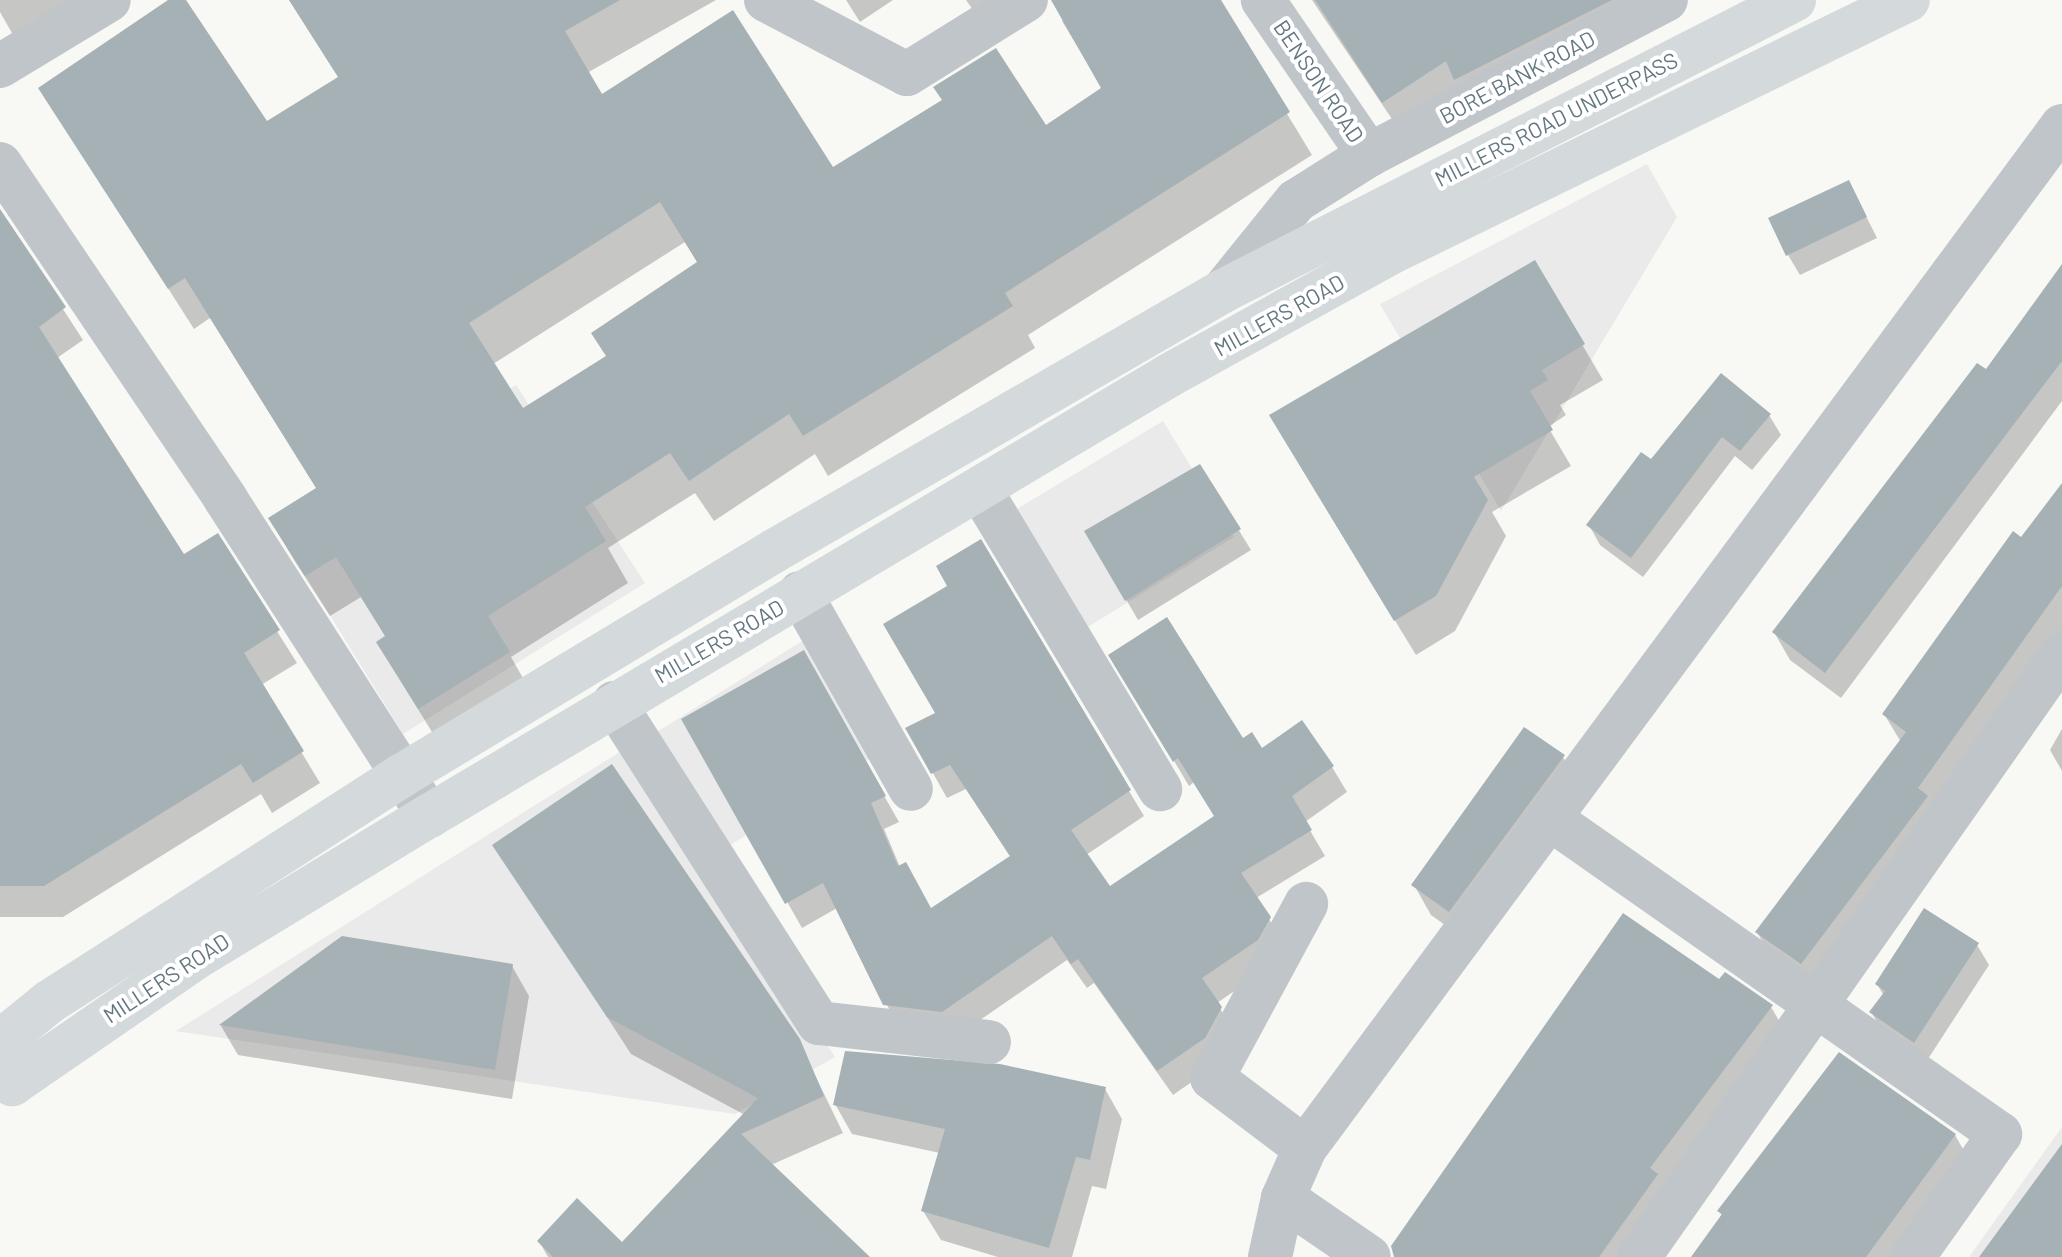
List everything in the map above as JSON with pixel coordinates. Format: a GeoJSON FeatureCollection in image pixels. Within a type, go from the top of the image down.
{"type":"FeatureCollection","features":[{"type":"Feature","properties":{"kind":"main road","name":"MILLERS ROAD UNDERPASS"},"geometry":{"type":"LineString","coordinates":[[1320,240],[1794,0]]}},
{"type":"Feature","properties":{"kind":"main road","name":"MILLERS ROAD"},"geometry":{"type":"LineString","coordinates":[[4,1084],[163,979],[614,703],[981,491],[1168,376],[1392,252],[1908,0]]}},
{"type":"Feature","properties":{"kind":"main road","name":"MILLERS ROAD"},"geometry":{"type":"LineString","coordinates":[[0,1042],[49,1002],[401,776],[774,551],[1223,291],[1320,240]]}},
{"type":"Feature","properties":{"kind":"street"},"geometry":{"type":"LineString","coordinates":[[0,66],[109,0]]}},
{"type":"Feature","properties":{"kind":"street"},"geometry":{"type":"LineString","coordinates":[[766,0],[907,74],[1026,0]]}},
{"type":"Feature","properties":{"kind":"street","name":"BENSON ROAD"},"geometry":{"type":"LineString","coordinates":[[1223,291],[1296,201],[1369,155],[1263,0]]}},
{"type":"Feature","properties":{"kind":"street","name":"BORE BANK ROAD"},"geometry":{"type":"LineString","coordinates":[[1369,155],[1666,0]]}},
{"type":"Feature","properties":{"kind":"street"},"geometry":{"type":"LineString","coordinates":[[1270,1257],[1283,1198],[1305,1148],[2062,126]]}},
{"type":"Feature","properties":{"kind":"street"},"geometry":{"type":"LineString","coordinates":[[0,164],[225,498],[429,816]]}},
{"type":"Feature","properties":{"kind":"street"},"geometry":{"type":"LineString","coordinates":[[981,491],[1160,789]]}},
{"type":"Feature","properties":{"kind":"street"},"geometry":{"type":"LineString","coordinates":[[800,593],[911,789]]}},
{"type":"Feature","properties":{"kind":"street"},"geometry":{"type":"LineString","coordinates":[[1639,1257],[2062,654]]}},
{"type":"Feature","properties":{"kind":"street"},"geometry":{"type":"LineString","coordinates":[[614,703],[819,1023],[989,1042]]}},
{"type":"Feature","properties":{"kind":"street"},"geometry":{"type":"LineString","coordinates":[[1549,818],[2000,1134],[1913,1257]]}},
{"type":"Feature","properties":{"kind":"street"},"geometry":{"type":"LineString","coordinates":[[1305,1148],[1212,1078],[1306,904]]}},
{"type":"Feature","properties":{"kind":"street"},"geometry":{"type":"LineString","coordinates":[[1283,1198],[1369,1257]]}},
{"type":"Feature","properties":{"kind":"shaded area"},"geometry":{"type":"Polygon","coordinates":[[[1647,164],[1677,217],[1501,511],[1380,304],[1647,164]]]}},
{"type":"Feature","properties":{"kind":"shaded area"},"geometry":{"type":"Polygon","coordinates":[[[516,385],[645,583],[403,734],[280,534],[516,385]]]}},
{"type":"Feature","properties":{"kind":"shaded area"},"geometry":{"type":"Polygon","coordinates":[[[1163,421],[1234,537],[1078,633],[1007,515],[1163,421]]]}},
{"type":"Feature","properties":{"kind":"shaded area"},"geometry":{"type":"Polygon","coordinates":[[[807,638],[878,754],[727,847],[657,732],[807,638]]]}},
{"type":"Feature","properties":{"kind":"shaded area"},"geometry":{"type":"Polygon","coordinates":[[[631,745],[835,1057],[735,1114],[176,1031],[631,745]]]}},
{"type":"Feature","properties":{"kind":"shaded area"},"geometry":{"type":"Polygon","coordinates":[[[2062,1127],[2062,1257],[1969,1257],[2062,1127]]]}},
{"type":"Feature","properties":{"kind":"building"},"geometry":{"type":"Polygon","coordinates":[[[168,0],[186,0],[267,121],[338,77],[289,0],[620,0],[565,31],[602,94],[733,10],[833,167],[942,100],[933,87],[996,48],[1046,125],[1101,88],[1051,0],[1221,0],[1290,112],[1005,293],[1013,306],[803,436],[789,414],[689,481],[670,453],[585,507],[606,541],[488,616],[510,652],[418,709],[376,642],[385,636],[336,557],[305,576],[268,518],[316,488],[185,278],[168,289],[38,88],[168,0]],[[660,202],[469,323],[523,408],[606,356],[591,333],[697,262],[660,202]]]}},
{"type":"Feature","properties":{"kind":"building"},"geometry":{"type":"Polygon","coordinates":[[[1315,0],[1612,0],[1454,80],[1446,61],[1382,103],[1315,0]]]}},
{"type":"Feature","properties":{"kind":"building"},"geometry":{"type":"Polygon","coordinates":[[[1849,180],[1867,217],[1786,256],[1768,218],[1849,180]]]}},
{"type":"Feature","properties":{"kind":"building"},"geometry":{"type":"Polygon","coordinates":[[[0,209],[66,307],[39,327],[184,554],[218,533],[280,630],[244,653],[304,751],[253,783],[241,764],[44,886],[0,886],[0,209]]]}},
{"type":"Feature","properties":{"kind":"building"},"geometry":{"type":"Polygon","coordinates":[[[1535,260],[1585,344],[1542,370],[1548,380],[1530,391],[1553,430],[1474,477],[1488,500],[1436,596],[1394,621],[1269,415],[1535,260]]]}},
{"type":"Feature","properties":{"kind":"building"},"geometry":{"type":"Polygon","coordinates":[[[2062,264],[2062,361],[1825,673],[1772,632],[1977,363],[1986,369],[2062,264]]]}},
{"type":"Feature","properties":{"kind":"building"},"geometry":{"type":"Polygon","coordinates":[[[1721,373],[1771,414],[1740,451],[1722,437],[1631,558],[1586,525],[1641,452],[1651,459],[1721,373]]]}},
{"type":"Feature","properties":{"kind":"building"},"geometry":{"type":"Polygon","coordinates":[[[1200,464],[1241,529],[1125,601],[1084,531],[1200,464]]]}},
{"type":"Feature","properties":{"kind":"building"},"geometry":{"type":"Polygon","coordinates":[[[2062,483],[2062,586],[1918,788],[1928,796],[1801,964],[1755,932],[1906,732],[1882,714],[2013,531],[2021,537],[2062,483]]]}},
{"type":"Feature","properties":{"kind":"building"},"geometry":{"type":"Polygon","coordinates":[[[981,539],[1131,790],[1071,830],[1110,886],[1214,816],[1178,758],[1173,762],[1108,655],[1167,617],[1243,738],[1252,732],[1262,748],[1302,720],[1334,766],[1292,796],[1312,830],[1241,873],[1271,917],[1258,940],[1202,978],[1222,1007],[1205,1038],[1157,1071],[1078,959],[1071,964],[1052,936],[942,1012],[883,1005],[823,883],[785,904],[681,719],[804,650],[886,796],[871,803],[898,866],[906,862],[931,908],[1010,856],[950,765],[931,774],[905,728],[935,713],[883,624],[947,586],[936,566],[981,539]]]}},
{"type":"Feature","properties":{"kind":"building"},"geometry":{"type":"Polygon","coordinates":[[[1524,727],[1565,755],[1449,912],[1411,885],[1524,727]]]}},
{"type":"Feature","properties":{"kind":"building"},"geometry":{"type":"Polygon","coordinates":[[[612,764],[800,1039],[824,1096],[741,1134],[870,1257],[553,1257],[537,1241],[577,1198],[622,1242],[758,1098],[607,1017],[492,845],[612,764]]]}},
{"type":"Feature","properties":{"kind":"building"},"geometry":{"type":"Polygon","coordinates":[[[1924,908],[1979,943],[1914,1043],[1869,1012],[1885,991],[1875,984],[1924,908]]]}},
{"type":"Feature","properties":{"kind":"building"},"geometry":{"type":"Polygon","coordinates":[[[1623,913],[1719,979],[1725,972],[1773,1005],[1650,1168],[1658,1174],[1599,1257],[1394,1257],[1391,1246],[1623,913]]]}},
{"type":"Feature","properties":{"kind":"building"},"geometry":{"type":"Polygon","coordinates":[[[342,936],[513,964],[495,1070],[219,1025],[342,936]]]}},
{"type":"Feature","properties":{"kind":"building"},"geometry":{"type":"Polygon","coordinates":[[[845,1051],[1000,1064],[1106,1087],[1090,1160],[1076,1157],[1049,1248],[921,1211],[945,1129],[833,1105],[845,1051]]]}},
{"type":"Feature","properties":{"kind":"building"},"geometry":{"type":"Polygon","coordinates":[[[1839,1052],[1956,1134],[1866,1257],[1691,1257],[1722,1214],[1717,1211],[1839,1052]]]}},
{"type":"Feature","properties":{"kind":"building"},"geometry":{"type":"Polygon","coordinates":[[[2062,1144],[2062,1257],[1979,1257],[2062,1144]]]}}]}
